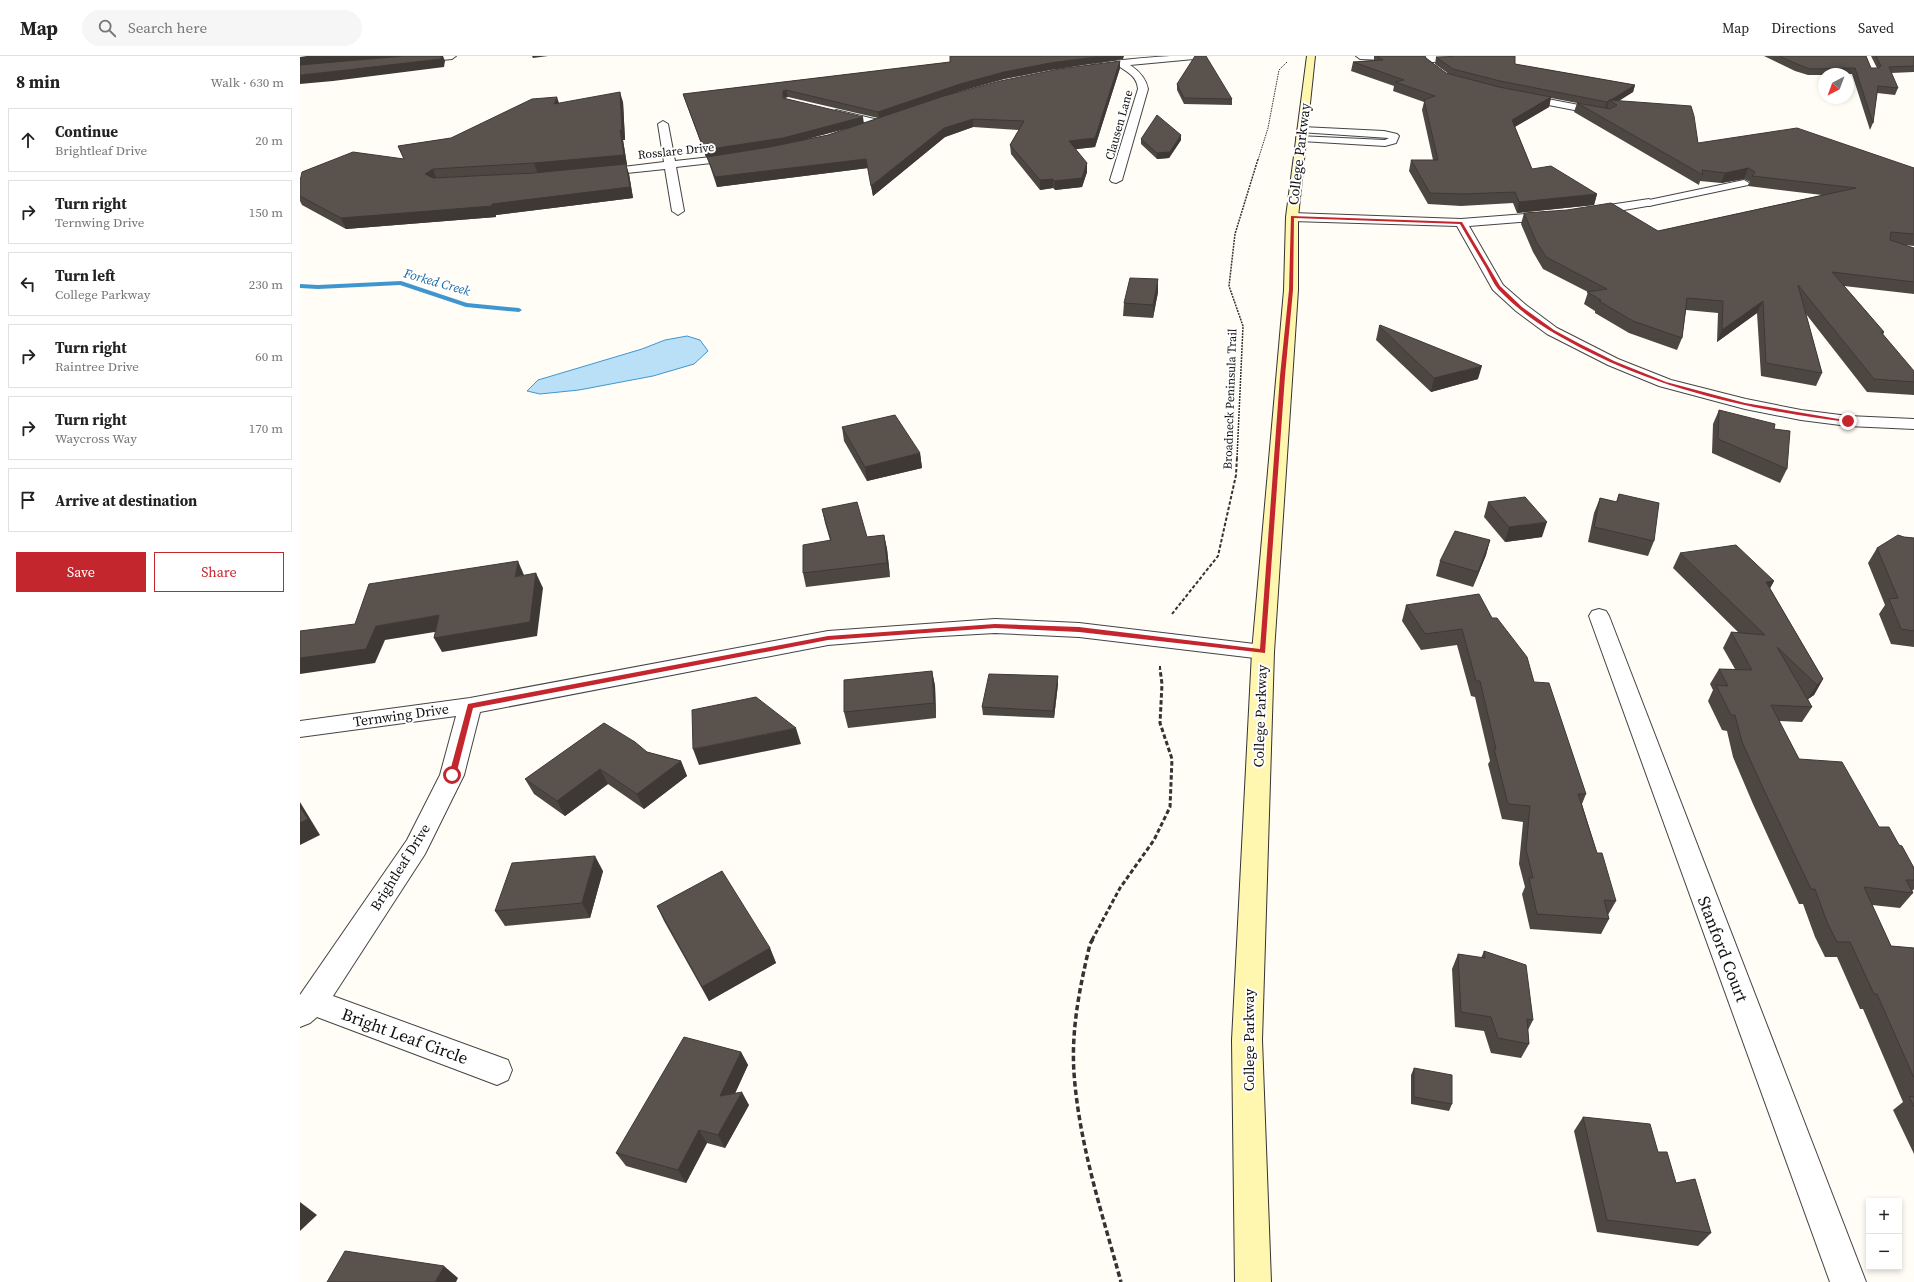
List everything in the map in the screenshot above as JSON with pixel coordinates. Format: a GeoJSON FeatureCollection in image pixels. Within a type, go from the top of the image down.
{"type":"FeatureCollection","features":[{"type":"Feature","properties":{"kind":"main road","name":"College Parkway"},"geometry":{"type":"LineString","coordinates":[[1253,1282],[1247,1040],[1263,652],[1283,376],[1291,290],[1292,217],[1311,56]]}},
{"type":"Feature","properties":{"kind":"street"},"geometry":{"type":"LineString","coordinates":[[405,60],[452,56]]}},
{"type":"Feature","properties":{"kind":"street"},"geometry":{"type":"LineString","coordinates":[[1084,68],[1194,56]]}},
{"type":"Feature","properties":{"kind":"street"},"geometry":{"type":"LineString","coordinates":[[1360,56],[1433,64],[1497,56]]}},
{"type":"Feature","properties":{"kind":"street","name":"Clausen Lane"},"geometry":{"type":"LineString","coordinates":[[1116,180],[1143,89],[1143,83],[1137,74],[1120,63]]}},
{"type":"Feature","properties":{"kind":"street"},"geometry":{"type":"LineString","coordinates":[[1510,94],[1608,114]]}},
{"type":"Feature","properties":{"kind":"street"},"geometry":{"type":"LineString","coordinates":[[860,130],[884,122]]}},
{"type":"Feature","properties":{"kind":"street"},"geometry":{"type":"LineString","coordinates":[[663,124],[678,211]]}},
{"type":"Feature","properties":{"kind":"street","name":"Rosslare Drive"},"geometry":{"type":"LineString","coordinates":[[585,174],[745,156]]}},
{"type":"Feature","properties":{"kind":"street"},"geometry":{"type":"LineString","coordinates":[[1580,213],[1649,203]]}},
{"type":"Feature","properties":{"kind":"street"},"geometry":{"type":"LineString","coordinates":[[1292,217],[1461,222],[1564,215]]}},
{"type":"Feature","properties":{"kind":"street"},"geometry":{"type":"LineString","coordinates":[[1461,222],[1498,287],[1520,308],[1552,331],[1613,362],[1665,383],[1745,404],[1801,415],[1848,421],[1914,424]]}},
{"type":"Feature","properties":{"kind":"street","name":"Stanford Court"},"geometry":{"type":"LineString","coordinates":[[1598,616],[1848,1282]]}},
{"type":"Feature","properties":{"kind":"street","name":"Ternwing Drive"},"geometry":{"type":"LineString","coordinates":[[300,729],[470,706],[828,638],[924,630],[995,626],[1079,630],[1263,652]]}},
{"type":"Feature","properties":{"kind":"street","name":"Brightleaf Drive"},"geometry":{"type":"LineString","coordinates":[[306,1008],[416,848],[452,775],[470,706]]}},
{"type":"Feature","properties":{"kind":"street","name":"Bright Leaf Circle"},"geometry":{"type":"LineString","coordinates":[[306,1008],[497,1070]]}},
{"type":"Feature","properties":{"kind":"lane"},"geometry":{"type":"LineString","coordinates":[[826,110],[884,122]]}},
{"type":"Feature","properties":{"kind":"lane"},"geometry":{"type":"LineString","coordinates":[[1302,134],[1384,134],[1394,136],[1393,141],[1385,143],[1302,134]]}},
{"type":"Feature","properties":{"kind":"lane"},"geometry":{"type":"LineString","coordinates":[[1649,203],[1744,183]]}},
{"type":"Feature","properties":{"kind":"path","name":"Broadneck Peninsula Trail"},"geometry":{"type":"LineString","coordinates":[[1170,619],[1172,613],[1218,556],[1236,475],[1243,326],[1229,286],[1235,234],[1268,128],[1279,70],[1289,61]]}},
{"type":"Feature","properties":{"kind":"path"},"geometry":{"type":"LineString","coordinates":[[1121,1282],[1084,1147],[1074,1072],[1075,1024],[1080,986],[1090,944],[1120,888],[1154,840],[1170,806],[1172,759],[1160,723],[1162,684],[1160,662]]}},
{"type":"Feature","properties":{"kind":"water"},"geometry":{"type":"Polygon","coordinates":[[[687,336],[700,340],[708,351],[694,364],[653,376],[579,390],[540,394],[527,391],[538,380],[642,349],[665,340],[687,336]]]}},
{"type":"Feature","properties":{"kind":"building"},"geometry":{"type":"Polygon","coordinates":[[[405,56],[441,56],[441,59],[300,75],[300,65],[405,56]]]}},
{"type":"Feature","properties":{"kind":"building"},"geometry":{"type":"Polygon","coordinates":[[[950,56],[1101,56],[1050,63],[1004,72],[960,84],[878,112],[786,90],[783,91],[783,98],[863,117],[783,138],[704,150],[683,94],[950,62],[950,56]]]}},
{"type":"Feature","properties":{"kind":"building"},"geometry":{"type":"Polygon","coordinates":[[[1195,56],[1206,56],[1232,99],[1184,98],[1177,84],[1195,56]]]}},
{"type":"Feature","properties":{"kind":"building"},"geometry":{"type":"Polygon","coordinates":[[[1377,56],[1425,56],[1446,73],[1499,87],[1551,97],[1512,120],[1532,169],[1551,166],[1597,194],[1519,202],[1515,192],[1464,194],[1430,193],[1411,160],[1438,160],[1424,100],[1435,96],[1395,82],[1404,80],[1353,62],[1383,60],[1377,56]]]}},
{"type":"Feature","properties":{"kind":"building"},"geometry":{"type":"Polygon","coordinates":[[[1515,56],[1515,64],[1635,85],[1607,102],[1500,81],[1453,69],[1436,57],[1515,56]]]}},
{"type":"Feature","properties":{"kind":"building"},"geometry":{"type":"Polygon","coordinates":[[[1779,56],[1866,56],[1871,68],[1879,68],[1881,66],[1876,56],[1914,56],[1914,66],[1889,67],[1898,88],[1878,86],[1873,123],[1855,68],[1810,69],[1779,56]]]}},
{"type":"Feature","properties":{"kind":"building"},"geometry":{"type":"Polygon","coordinates":[[[1120,61],[1095,138],[1069,141],[1087,163],[1082,178],[1054,181],[1053,179],[1040,180],[1010,145],[1024,121],[973,119],[944,128],[871,186],[866,159],[715,177],[707,157],[770,147],[828,135],[944,96],[1000,81],[1059,69],[1120,61]]]}},
{"type":"Feature","properties":{"kind":"building"},"geometry":{"type":"Polygon","coordinates":[[[620,92],[622,130],[620,130],[624,155],[534,163],[433,169],[425,174],[433,178],[534,173],[626,164],[630,187],[492,204],[492,206],[341,218],[300,196],[300,181],[302,172],[353,152],[404,159],[398,146],[451,138],[532,99],[557,97],[554,104],[620,92]]]}},
{"type":"Feature","properties":{"kind":"building"},"geometry":{"type":"Polygon","coordinates":[[[1609,100],[1691,106],[1698,143],[1797,128],[1914,168],[1914,234],[1891,232],[1890,240],[1914,248],[1914,282],[1832,272],[1884,332],[1881,332],[1914,371],[1914,382],[1874,379],[1798,285],[1822,373],[1766,363],[1763,301],[1722,330],[1723,301],[1687,298],[1682,338],[1633,321],[1599,301],[1601,300],[1587,292],[1607,289],[1546,257],[1536,241],[1524,213],[1567,210],[1611,203],[1658,231],[1856,188],[1752,176],[1755,172],[1748,168],[1725,173],[1702,170],[1703,175],[1577,103],[1610,109],[1617,105],[1609,100]]]}},
{"type":"Feature","properties":{"kind":"building"},"geometry":{"type":"Polygon","coordinates":[[[1157,115],[1181,135],[1170,152],[1157,153],[1141,139],[1157,115]]]}},
{"type":"Feature","properties":{"kind":"building"},"geometry":{"type":"Polygon","coordinates":[[[1130,278],[1158,279],[1153,305],[1124,303],[1130,278]]]}},
{"type":"Feature","properties":{"kind":"building"},"geometry":{"type":"Polygon","coordinates":[[[1380,325],[1482,366],[1434,378],[1379,326],[1380,325]]]}},
{"type":"Feature","properties":{"kind":"building"},"geometry":{"type":"Polygon","coordinates":[[[1719,410],[1775,424],[1774,429],[1790,431],[1787,469],[1718,439],[1719,410]]]}},
{"type":"Feature","properties":{"kind":"building"},"geometry":{"type":"Polygon","coordinates":[[[895,415],[920,453],[865,467],[842,427],[895,415]]]}},
{"type":"Feature","properties":{"kind":"building"},"geometry":{"type":"Polygon","coordinates":[[[1619,494],[1659,503],[1654,541],[1594,527],[1600,498],[1617,502],[1619,494]]]}},
{"type":"Feature","properties":{"kind":"building"},"geometry":{"type":"Polygon","coordinates":[[[1525,497],[1547,522],[1509,527],[1488,502],[1525,497]]]}},
{"type":"Feature","properties":{"kind":"building"},"geometry":{"type":"Polygon","coordinates":[[[857,502],[867,537],[884,535],[887,563],[803,573],[803,545],[831,540],[822,509],[857,502]]]}},
{"type":"Feature","properties":{"kind":"building"},"geometry":{"type":"Polygon","coordinates":[[[1455,531],[1490,540],[1478,572],[1440,561],[1455,531]]]}},
{"type":"Feature","properties":{"kind":"building"},"geometry":{"type":"Polygon","coordinates":[[[1898,535],[1914,538],[1914,631],[1901,629],[1889,599],[1898,598],[1877,548],[1898,535]]]}},
{"type":"Feature","properties":{"kind":"building"},"geometry":{"type":"Polygon","coordinates":[[[1736,545],[1774,581],[1766,582],[1823,679],[1817,685],[1777,647],[1812,707],[1771,705],[1799,759],[1842,762],[1879,827],[1889,827],[1899,845],[1902,846],[1914,868],[1914,880],[1906,880],[1913,893],[1864,887],[1891,946],[1914,948],[1914,1078],[1877,994],[1874,994],[1850,942],[1837,942],[1827,922],[1815,889],[1811,889],[1742,742],[1735,715],[1731,715],[1716,685],[1728,686],[1719,669],[1752,670],[1731,632],[1765,635],[1680,553],[1736,545]]]}},
{"type":"Feature","properties":{"kind":"building"},"geometry":{"type":"Polygon","coordinates":[[[518,561],[515,577],[536,573],[530,622],[434,638],[439,615],[376,626],[366,649],[300,658],[300,631],[355,624],[369,584],[518,561]]]}},
{"type":"Feature","properties":{"kind":"building"},"geometry":{"type":"Polygon","coordinates":[[[1479,594],[1492,618],[1497,618],[1527,657],[1534,682],[1549,683],[1586,794],[1578,794],[1597,853],[1602,853],[1616,901],[1604,900],[1609,919],[1537,914],[1529,878],[1533,878],[1526,849],[1530,806],[1508,804],[1494,749],[1496,749],[1480,681],[1476,681],[1462,629],[1425,634],[1406,605],[1479,594]]]}},
{"type":"Feature","properties":{"kind":"building"},"geometry":{"type":"Polygon","coordinates":[[[932,671],[934,703],[844,712],[844,680],[932,671]]]}},
{"type":"Feature","properties":{"kind":"building"},"geometry":{"type":"Polygon","coordinates":[[[989,674],[1058,676],[1053,711],[982,707],[989,674]]]}},
{"type":"Feature","properties":{"kind":"building"},"geometry":{"type":"Polygon","coordinates":[[[756,697],[796,728],[693,749],[692,710],[756,697]]]}},
{"type":"Feature","properties":{"kind":"building"},"geometry":{"type":"Polygon","coordinates":[[[604,723],[635,742],[647,752],[681,761],[637,794],[600,769],[557,801],[525,779],[604,723]]]}},
{"type":"Feature","properties":{"kind":"building"},"geometry":{"type":"Polygon","coordinates":[[[300,807],[308,819],[300,823],[300,807]]]}},
{"type":"Feature","properties":{"kind":"building"},"geometry":{"type":"Polygon","coordinates":[[[595,856],[582,903],[495,911],[512,863],[595,856]]]}},
{"type":"Feature","properties":{"kind":"building"},"geometry":{"type":"Polygon","coordinates":[[[722,871],[770,948],[702,987],[657,906],[722,871]]]}},
{"type":"Feature","properties":{"kind":"building"},"geometry":{"type":"Polygon","coordinates":[[[1484,951],[1526,965],[1533,1020],[1527,1019],[1529,1044],[1498,1038],[1491,1017],[1461,1012],[1458,954],[1485,958],[1484,951]]]}},
{"type":"Feature","properties":{"kind":"building"},"geometry":{"type":"Polygon","coordinates":[[[684,1037],[741,1052],[720,1096],[742,1092],[718,1135],[699,1130],[678,1170],[616,1153],[684,1037]]]}},
{"type":"Feature","properties":{"kind":"building"},"geometry":{"type":"Polygon","coordinates":[[[1414,1068],[1452,1075],[1452,1104],[1414,1097],[1414,1068]]]}},
{"type":"Feature","properties":{"kind":"building"},"geometry":{"type":"Polygon","coordinates":[[[1909,1096],[1914,1097],[1914,1107],[1909,1096]]]}},
{"type":"Feature","properties":{"kind":"building"},"geometry":{"type":"Polygon","coordinates":[[[1583,1117],[1650,1124],[1658,1152],[1667,1152],[1676,1183],[1695,1179],[1711,1233],[1607,1220],[1583,1117]]]}},
{"type":"Feature","properties":{"kind":"building"},"geometry":{"type":"Polygon","coordinates":[[[345,1251],[444,1266],[435,1282],[327,1282],[345,1251]]]}},
{"type":"Feature","properties":{"kind":"waterway","name":"Forked Creek"},"geometry":{"type":"LineString","coordinates":[[300,286],[318,287],[401,283],[466,305],[519,310]]}},
{"type":"Feature","properties":{"kind":"route"},"geometry":{"type":"LineString","coordinates":[[452,775],[470,706],[828,638],[995,626],[1079,630],[1263,652],[1283,376],[1291,290],[1292,217],[1461,222],[1498,287],[1520,308],[1552,331],[1579,345],[1613,362],[1665,383],[1745,404],[1801,415],[1848,421]]}}]}
